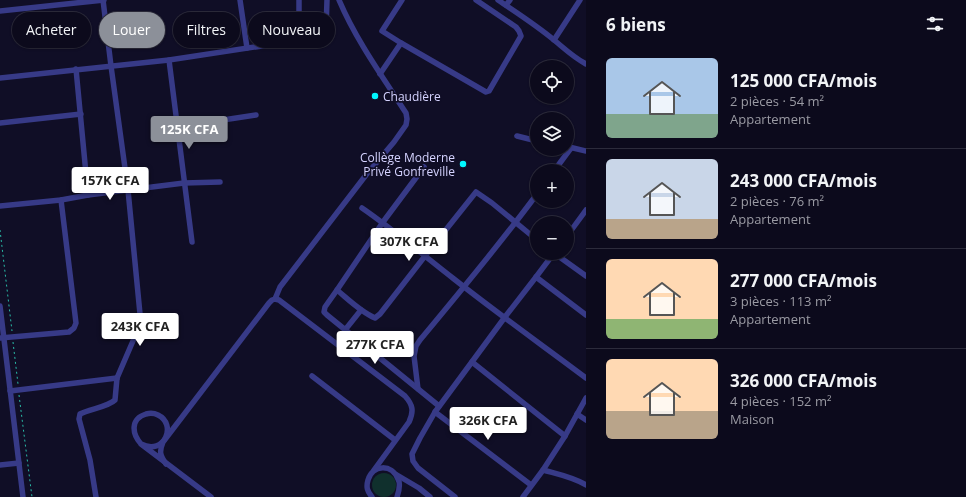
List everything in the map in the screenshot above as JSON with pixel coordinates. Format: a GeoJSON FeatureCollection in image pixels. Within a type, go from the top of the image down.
{"type":"FeatureCollection","features":[{"type":"Feature","properties":{"kind":"street"},"geometry":{"type":"LineString","coordinates":[[0,10],[103,0],[128,190],[140,314],[139,327],[117,378],[114,402],[86,411],[80,414],[79,418],[90,460],[96,497]]}},
{"type":"Feature","properties":{"kind":"street"},"geometry":{"type":"LineString","coordinates":[[0,78],[169,60],[247,48],[240,0]]}},
{"type":"Feature","properties":{"kind":"street"},"geometry":{"type":"LineString","coordinates":[[299,0],[299,12]]}},
{"type":"Feature","properties":{"kind":"street"},"geometry":{"type":"LineString","coordinates":[[327,0],[327,12]]}},
{"type":"Feature","properties":{"kind":"street"},"geometry":{"type":"LineString","coordinates":[[166,464],[160,450],[162,442],[272,300],[276,299],[280,287],[406,125],[406,113],[362,46],[339,0]]}},
{"type":"Feature","properties":{"kind":"street"},"geometry":{"type":"LineString","coordinates":[[402,0],[382,31],[486,92],[489,91],[520,36],[520,31],[476,0]]}},
{"type":"Feature","properties":{"kind":"street"},"geometry":{"type":"LineString","coordinates":[[498,0],[508,3],[565,50],[586,64]]}},
{"type":"Feature","properties":{"kind":"street"},"geometry":{"type":"LineString","coordinates":[[554,40],[580,0]]}},
{"type":"Feature","properties":{"kind":"street"},"geometry":{"type":"LineString","coordinates":[[380,74],[401,43]]}},
{"type":"Feature","properties":{"kind":"street"},"geometry":{"type":"LineString","coordinates":[[169,60],[192,242]]}},
{"type":"Feature","properties":{"kind":"street"},"geometry":{"type":"LineString","coordinates":[[76,70],[88,195]]}},
{"type":"Feature","properties":{"kind":"street"},"geometry":{"type":"LineString","coordinates":[[0,123],[81,114]]}},
{"type":"Feature","properties":{"kind":"street"},"geometry":{"type":"LineString","coordinates":[[177,127],[256,115]]}},
{"type":"Feature","properties":{"kind":"street"},"geometry":{"type":"LineString","coordinates":[[518,136],[530,139]]}},
{"type":"Feature","properties":{"kind":"street"},"geometry":{"type":"LineString","coordinates":[[574,148],[586,151]]}},
{"type":"Feature","properties":{"kind":"street"},"geometry":{"type":"LineString","coordinates":[[424,167],[383,222],[325,307],[324,312],[439,406]]}},
{"type":"Feature","properties":{"kind":"street"},"geometry":{"type":"LineString","coordinates":[[0,206],[61,200],[88,195],[184,183],[220,182]]}},
{"type":"Feature","properties":{"kind":"street"},"geometry":{"type":"LineString","coordinates":[[337,290],[361,310],[375,318],[380,314],[424,256],[476,192],[492,202],[530,234]]}},
{"type":"Feature","properties":{"kind":"street"},"geometry":{"type":"LineString","coordinates":[[2,338],[69,332],[74,328],[76,323],[61,200]]}},
{"type":"Feature","properties":{"kind":"street"},"geometry":{"type":"LineString","coordinates":[[418,389],[414,356],[416,346],[530,203]]}},
{"type":"Feature","properties":{"kind":"street"},"geometry":{"type":"LineString","coordinates":[[362,208],[383,222],[464,287],[586,378]]}},
{"type":"Feature","properties":{"kind":"street"},"geometry":{"type":"LineString","coordinates":[[574,227],[585,212]]}},
{"type":"Feature","properties":{"kind":"street"},"geometry":{"type":"LineString","coordinates":[[455,497],[418,468],[413,461],[412,454],[439,406],[549,260]]}},
{"type":"Feature","properties":{"kind":"street"},"geometry":{"type":"LineString","coordinates":[[564,260],[586,276]]}},
{"type":"Feature","properties":{"kind":"street"},"geometry":{"type":"LineString","coordinates":[[536,277],[586,315]]}},
{"type":"Feature","properties":{"kind":"street"},"geometry":{"type":"LineString","coordinates":[[276,299],[405,396],[409,401],[413,414],[409,422],[369,476],[367,486],[372,497]]}},
{"type":"Feature","properties":{"kind":"street"},"geometry":{"type":"LineString","coordinates":[[0,306],[2,338],[23,497]]}},
{"type":"Feature","properties":{"kind":"street"},"geometry":{"type":"LineString","coordinates":[[345,330],[361,310]]}},
{"type":"Feature","properties":{"kind":"street"},"geometry":{"type":"LineString","coordinates":[[472,362],[566,436]]}},
{"type":"Feature","properties":{"kind":"street"},"geometry":{"type":"LineString","coordinates":[[312,376],[395,440]]}},
{"type":"Feature","properties":{"kind":"street"},"geometry":{"type":"LineString","coordinates":[[10,391],[117,378]]}},
{"type":"Feature","properties":{"kind":"street"},"geometry":{"type":"LineString","coordinates":[[523,497],[566,436],[586,398]]}},
{"type":"Feature","properties":{"kind":"street"},"geometry":{"type":"LineString","coordinates":[[435,412],[531,485]]}},
{"type":"Feature","properties":{"kind":"street"},"geometry":{"type":"LineString","coordinates":[[141,444],[152,447],[158,446],[166,438],[167,426],[161,417],[150,413],[140,418],[136,422],[134,428],[136,439],[141,444],[166,464],[211,497]]}},
{"type":"Feature","properties":{"kind":"street"},"geometry":{"type":"LineString","coordinates":[[577,414],[586,420]]}},
{"type":"Feature","properties":{"kind":"street"},"geometry":{"type":"LineString","coordinates":[[382,458],[389,469],[395,474],[419,488],[430,497]]}},
{"type":"Feature","properties":{"kind":"street"},"geometry":{"type":"LineString","coordinates":[[0,465],[19,463]]}},
{"type":"Feature","properties":{"kind":"street"},"geometry":{"type":"LineString","coordinates":[[374,470],[382,468],[389,469]]}},
{"type":"Feature","properties":{"kind":"street"},"geometry":{"type":"LineString","coordinates":[[543,470],[581,481],[586,485]]}},
{"type":"Feature","properties":{"kind":"street"},"geometry":{"type":"LineString","coordinates":[[395,474],[399,480],[397,497]]}},
{"type":"Feature","properties":{"kind":"path"},"geometry":{"type":"LineString","coordinates":[[0,230],[32,497]]}},
{"type":"Feature","properties":{"kind":"green space"},"geometry":{"type":"Polygon","coordinates":[[[384,473],[389,474],[395,480],[395,490],[389,496],[384,497],[379,496],[373,490],[372,485],[373,480],[379,474],[384,473]]]}},
{"type":"Feature","properties":{"kind":"place","name":"Chaudière"},"geometry":{"type":"Point","coordinates":[375,96]}},
{"type":"Feature","properties":{"kind":"place","name":"Collège Moderne Privé Gonfreville"},"geometry":{"type":"Point","coordinates":[463,164]}}]}
